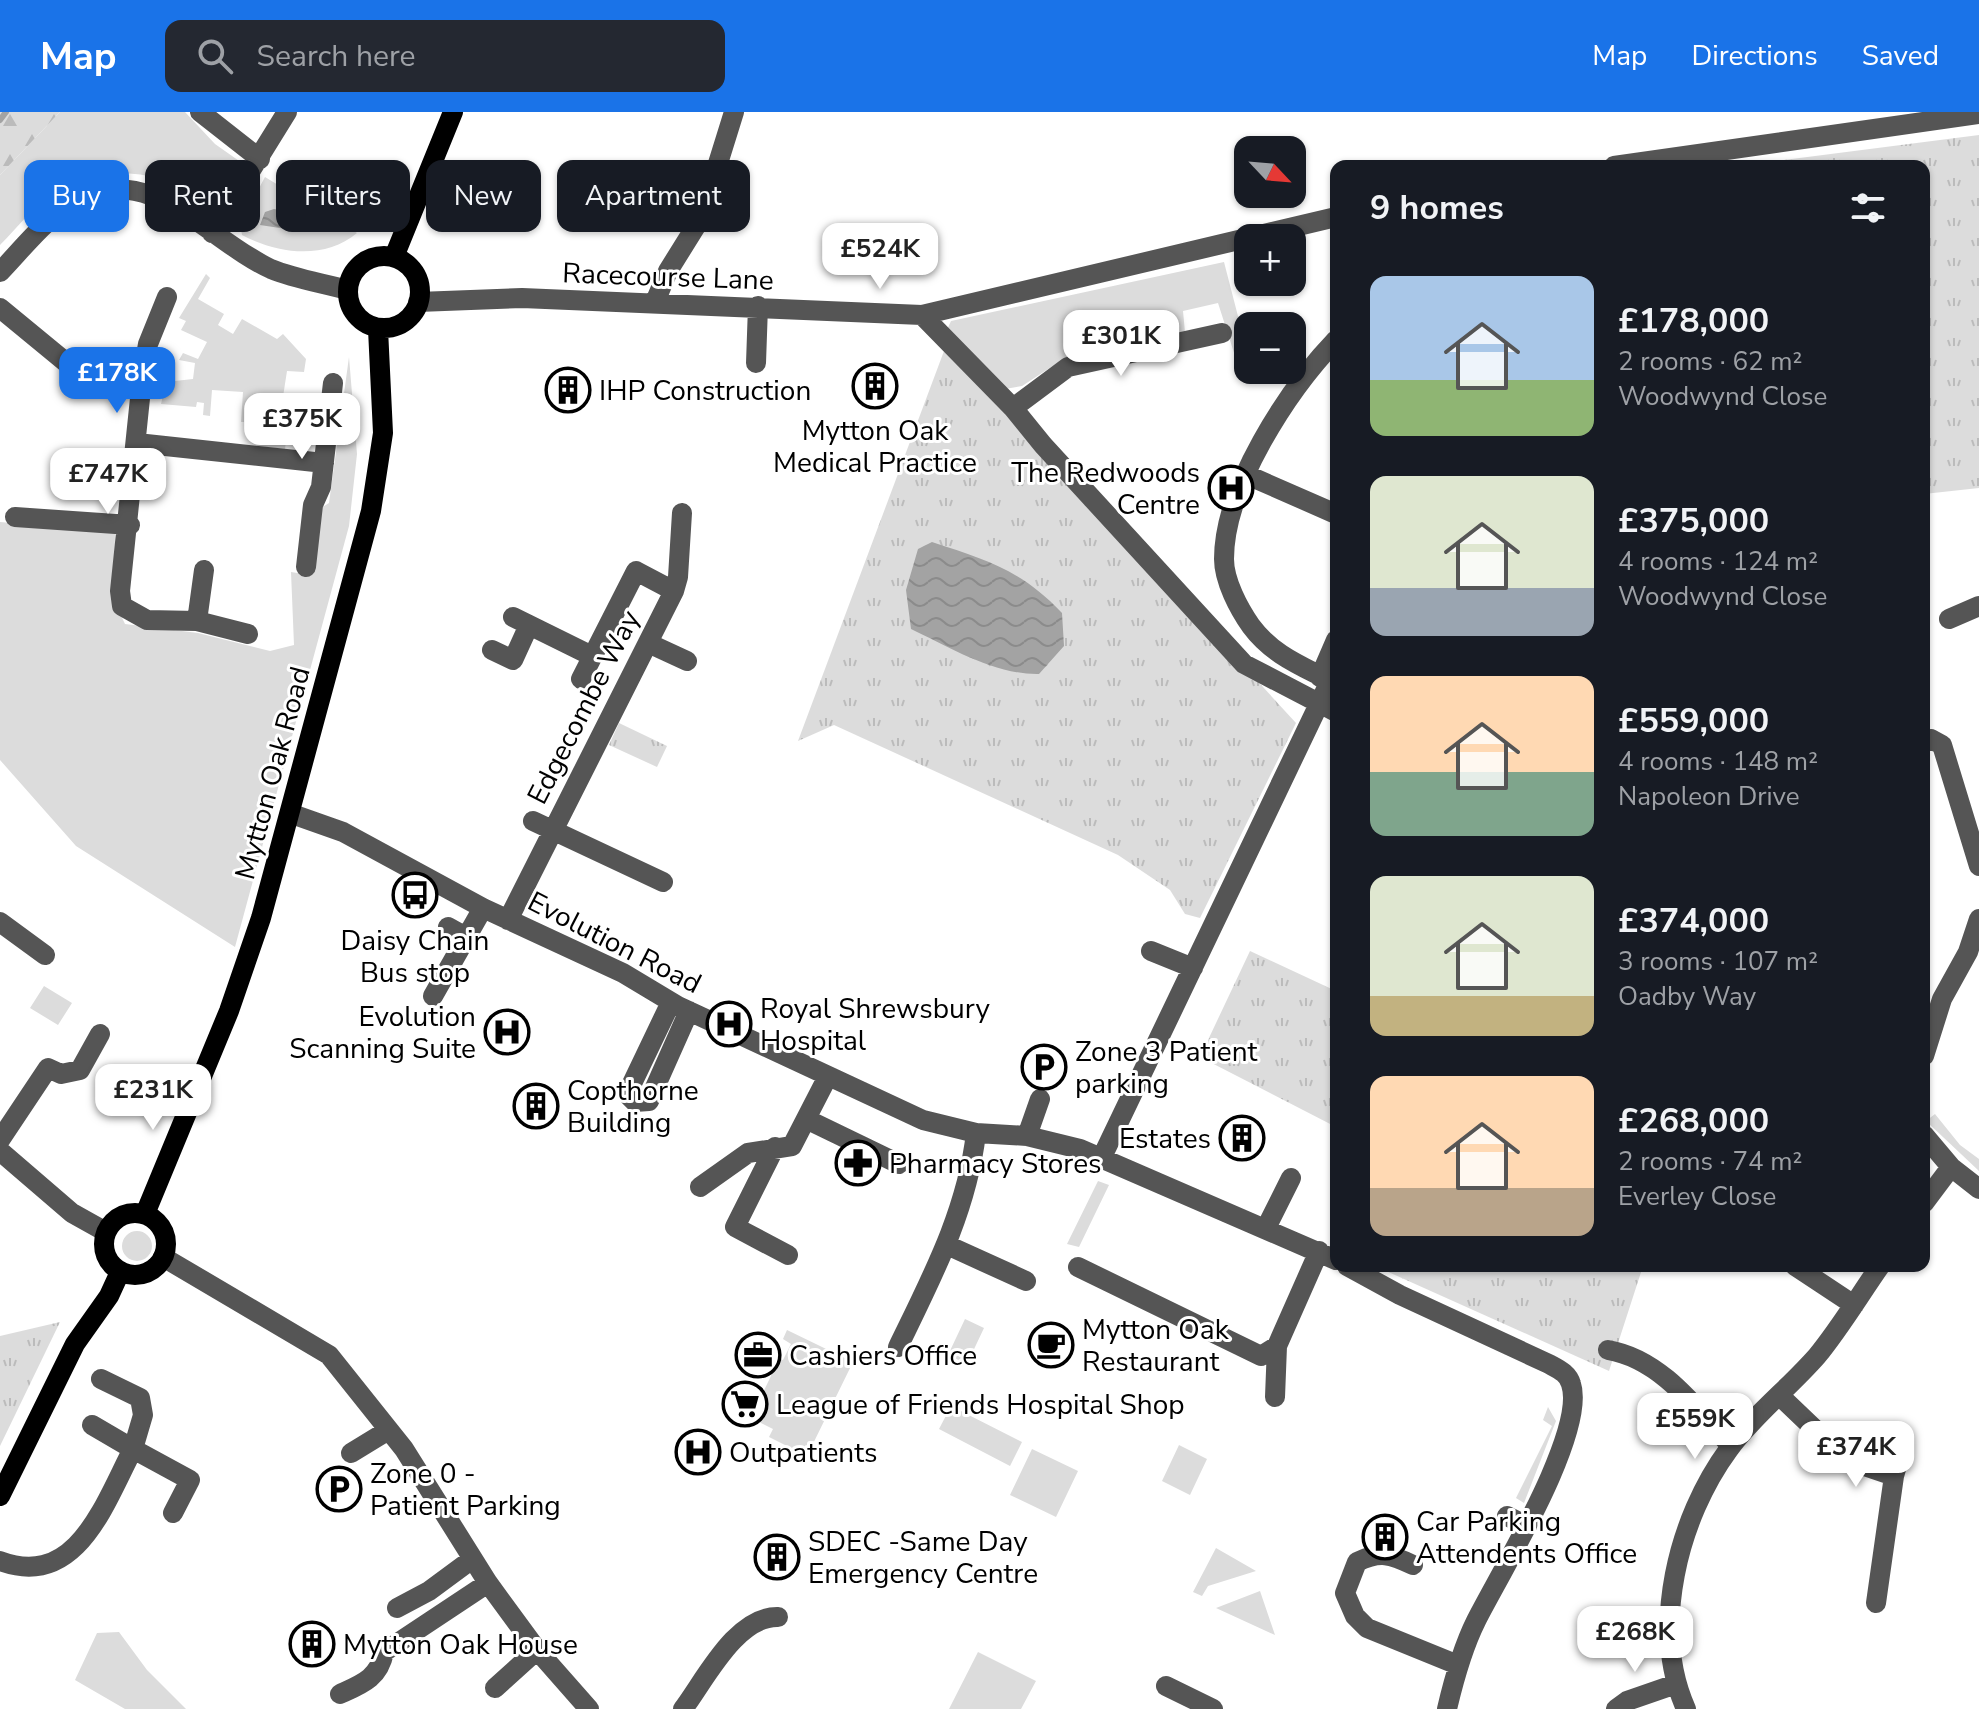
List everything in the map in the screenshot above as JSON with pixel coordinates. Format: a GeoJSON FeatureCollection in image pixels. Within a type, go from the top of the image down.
{"type":"FeatureCollection","features":[{"type":"Feature","properties":{"kind":"main road"},"geometry":{"type":"LineString","coordinates":[[394,257],[453,112]]}},
{"type":"Feature","properties":{"kind":"main road"},"geometry":{"type":"LineString","coordinates":[[394,257],[404,262],[418,280],[418,302],[403,325],[378,329],[357,317],[350,306],[348,290],[356,268],[367,260],[394,257]]}},
{"type":"Feature","properties":{"kind":"main road","name":"Mytton Oak Road"},"geometry":{"type":"LineString","coordinates":[[145,1214],[229,1011],[292,814],[379,475],[383,433],[378,329]]}},
{"type":"Feature","properties":{"kind":"main road"},"geometry":{"type":"LineString","coordinates":[[145,1214],[161,1227],[166,1247],[163,1257],[145,1274],[120,1272],[104,1250],[106,1232],[118,1218],[145,1214]]}},
{"type":"Feature","properties":{"kind":"main road"},"geometry":{"type":"LineString","coordinates":[[0,1496],[75,1344],[109,1296],[120,1272]]}},
{"type":"Feature","properties":{"kind":"street"},"geometry":{"type":"LineString","coordinates":[[200,112],[260,159]]}},
{"type":"Feature","properties":{"kind":"street"},"geometry":{"type":"LineString","coordinates":[[212,233],[287,112]]}},
{"type":"Feature","properties":{"kind":"street"},"geometry":{"type":"LineString","coordinates":[[655,302],[668,271],[701,218],[734,112]]}},
{"type":"Feature","properties":{"kind":"street"},"geometry":{"type":"LineString","coordinates":[[1714,159],[1930,116],[1979,114]]}},
{"type":"Feature","properties":{"kind":"street"},"geometry":{"type":"LineString","coordinates":[[0,272],[57,213],[83,197],[112,190],[137,189],[161,198],[271,268],[348,290]]}},
{"type":"Feature","properties":{"kind":"street","name":"Racecourse Lane"},"geometry":{"type":"LineString","coordinates":[[418,302],[522,298],[922,315],[1330,218]]}},
{"type":"Feature","properties":{"kind":"street"},"geometry":{"type":"LineString","coordinates":[[167,297],[148,344],[142,379],[129,535],[120,591],[122,606],[147,620],[197,621],[248,634]]}},
{"type":"Feature","properties":{"kind":"street"},"geometry":{"type":"LineString","coordinates":[[756,363],[758,306]]}},
{"type":"Feature","properties":{"kind":"street"},"geometry":{"type":"LineString","coordinates":[[0,308],[68,364],[88,373],[142,379]]}},
{"type":"Feature","properties":{"kind":"street"},"geometry":{"type":"LineString","coordinates":[[922,315],[1013,408],[1043,445],[1244,664],[1328,708]]}},
{"type":"Feature","properties":{"kind":"street"},"geometry":{"type":"LineString","coordinates":[[1013,408],[1068,367],[1222,333]]}},
{"type":"Feature","properties":{"kind":"street"},"geometry":{"type":"LineString","coordinates":[[1102,1157],[1193,968],[1328,708],[1329,681],[1294,665],[1252,627],[1233,595],[1224,562],[1227,526],[1247,475],[1293,393],[1330,347]]}},
{"type":"Feature","properties":{"kind":"street"},"geometry":{"type":"LineString","coordinates":[[306,567],[313,505],[321,487],[333,383]]}},
{"type":"Feature","properties":{"kind":"street"},"geometry":{"type":"LineString","coordinates":[[137,443],[324,463]]}},
{"type":"Feature","properties":{"kind":"street"},"geometry":{"type":"LineString","coordinates":[[1247,475],[1330,511]]}},
{"type":"Feature","properties":{"kind":"street","name":"Edgecombe Way"},"geometry":{"type":"LineString","coordinates":[[508,920],[674,591],[681,556],[682,513]]}},
{"type":"Feature","properties":{"kind":"street"},"geometry":{"type":"LineString","coordinates":[[15,517],[129,535]]}},
{"type":"Feature","properties":{"kind":"street"},"geometry":{"type":"LineString","coordinates":[[197,621],[204,570]]}},
{"type":"Feature","properties":{"kind":"street"},"geometry":{"type":"LineString","coordinates":[[581,679],[636,571],[674,591]]}},
{"type":"Feature","properties":{"kind":"street"},"geometry":{"type":"LineString","coordinates":[[1949,619],[1979,606]]}},
{"type":"Feature","properties":{"kind":"street"},"geometry":{"type":"LineString","coordinates":[[492,650],[513,660],[521,621],[592,656]]}},
{"type":"Feature","properties":{"kind":"street"},"geometry":{"type":"LineString","coordinates":[[648,643],[687,661]]}},
{"type":"Feature","properties":{"kind":"street"},"geometry":{"type":"LineString","coordinates":[[1930,739],[1942,745],[1979,866]]}},
{"type":"Feature","properties":{"kind":"street","name":"Evolution Road"},"geometry":{"type":"LineString","coordinates":[[292,814],[343,832],[483,908],[623,973],[680,1006],[827,1078],[923,1120],[976,1133],[1027,1136],[1102,1157],[1327,1256]]}},
{"type":"Feature","properties":{"kind":"street"},"geometry":{"type":"LineString","coordinates":[[533,821],[663,882]]}},
{"type":"Feature","properties":{"kind":"street"},"geometry":{"type":"LineString","coordinates":[[433,996],[457,932],[483,908]]}},
{"type":"Feature","properties":{"kind":"street"},"geometry":{"type":"LineString","coordinates":[[1930,1037],[1942,999],[1968,952],[1979,919]]}},
{"type":"Feature","properties":{"kind":"street"},"geometry":{"type":"LineString","coordinates":[[0,922],[45,955]]}},
{"type":"Feature","properties":{"kind":"street"},"geometry":{"type":"LineString","coordinates":[[1151,951],[1193,968]]}},
{"type":"Feature","properties":{"kind":"street"},"geometry":{"type":"LineString","coordinates":[[100,1034],[80,1070],[61,1074],[48,1068],[1,1152],[72,1213],[106,1232]]}},
{"type":"Feature","properties":{"kind":"street"},"geometry":{"type":"LineString","coordinates":[[700,1187],[748,1153],[792,1146],[827,1078]]}},
{"type":"Feature","properties":{"kind":"street"},"geometry":{"type":"LineString","coordinates":[[1027,1136],[1040,1099]]}},
{"type":"Feature","properties":{"kind":"street"},"geometry":{"type":"LineString","coordinates":[[806,1119],[899,1164]]}},
{"type":"Feature","properties":{"kind":"street"},"geometry":{"type":"LineString","coordinates":[[898,1347],[947,1245],[972,1165],[976,1133]]}},
{"type":"Feature","properties":{"kind":"street"},"geometry":{"type":"LineString","coordinates":[[1930,1142],[1951,1167],[1979,1189]]}},
{"type":"Feature","properties":{"kind":"street"},"geometry":{"type":"LineString","coordinates":[[775,1147],[735,1227],[788,1255]]}},
{"type":"Feature","properties":{"kind":"street"},"geometry":{"type":"LineString","coordinates":[[1930,1195],[1951,1167]]}},
{"type":"Feature","properties":{"kind":"street"},"geometry":{"type":"LineString","coordinates":[[1266,1228],[1291,1178]]}},
{"type":"Feature","properties":{"kind":"street"},"geometry":{"type":"LineString","coordinates":[[947,1245],[1026,1281]]}},
{"type":"Feature","properties":{"kind":"street"},"geometry":{"type":"LineString","coordinates":[[1275,1397],[1277,1346],[1327,1256]]}},
{"type":"Feature","properties":{"kind":"street"},"geometry":{"type":"LineString","coordinates":[[163,1257],[329,1355],[404,1449],[471,1560],[537,1650],[589,1709]]}},
{"type":"Feature","properties":{"kind":"street"},"geometry":{"type":"LineString","coordinates":[[1078,1267],[1261,1356],[1277,1346]]}},
{"type":"Feature","properties":{"kind":"street"},"geometry":{"type":"LineString","coordinates":[[1358,1272],[1476,1339],[1549,1364],[1566,1374],[1573,1386],[1561,1450],[1458,1665],[1447,1709]]}},
{"type":"Feature","properties":{"kind":"street"},"geometry":{"type":"LineString","coordinates":[[1804,1272],[1854,1305]]}},
{"type":"Feature","properties":{"kind":"street"},"geometry":{"type":"LineString","coordinates":[[1686,1709],[1676,1684],[1670,1624],[1677,1569],[1694,1511],[1731,1446],[1818,1354],[1876,1272]]}},
{"type":"Feature","properties":{"kind":"street"},"geometry":{"type":"LineString","coordinates":[[1608,1350],[1635,1346],[1731,1446]]}},
{"type":"Feature","properties":{"kind":"street"},"geometry":{"type":"LineString","coordinates":[[0,1561],[17,1567],[42,1565],[75,1550],[88,1535],[133,1449],[142,1424],[140,1398],[101,1379]]}},
{"type":"Feature","properties":{"kind":"street"},"geometry":{"type":"LineString","coordinates":[[1780,1396],[1847,1460],[1894,1476]]}},
{"type":"Feature","properties":{"kind":"street"},"geometry":{"type":"LineString","coordinates":[[92,1425],[190,1480],[173,1513]]}},
{"type":"Feature","properties":{"kind":"street"},"geometry":{"type":"LineString","coordinates":[[351,1453],[387,1431]]}},
{"type":"Feature","properties":{"kind":"street"},"geometry":{"type":"LineString","coordinates":[[1876,1603],[1894,1476],[1901,1451]]}},
{"type":"Feature","properties":{"kind":"street"},"geometry":{"type":"LineString","coordinates":[[1507,1516],[1527,1526]]}},
{"type":"Feature","properties":{"kind":"street"},"geometry":{"type":"LineString","coordinates":[[1413,1565],[1389,1554],[1376,1553],[1357,1562],[1345,1593],[1355,1616],[1367,1628],[1458,1665]]}},
{"type":"Feature","properties":{"kind":"street"},"geometry":{"type":"LineString","coordinates":[[397,1608],[429,1591],[471,1560]]}},
{"type":"Feature","properties":{"kind":"street"},"geometry":{"type":"LineString","coordinates":[[340,1694],[369,1681],[382,1665],[384,1652],[488,1583]]}},
{"type":"Feature","properties":{"kind":"street"},"geometry":{"type":"LineString","coordinates":[[1468,1591],[1487,1601]]}},
{"type":"Feature","properties":{"kind":"street"},"geometry":{"type":"LineString","coordinates":[[683,1709],[724,1648],[767,1617],[778,1617]]}},
{"type":"Feature","properties":{"kind":"street"},"geometry":{"type":"LineString","coordinates":[[495,1688],[537,1650]]}},
{"type":"Feature","properties":{"kind":"street"},"geometry":{"type":"LineString","coordinates":[[1616,1709],[1650,1692],[1676,1684]]}},
{"type":"Feature","properties":{"kind":"street"},"geometry":{"type":"LineString","coordinates":[[1166,1686],[1213,1709]]}},
{"type":"Feature","properties":{"kind":"green space"},"geometry":{"type":"Polygon","coordinates":[[[0,112],[60,112],[0,175],[0,112]]]}},
{"type":"Feature","properties":{"kind":"green space"},"geometry":{"type":"Polygon","coordinates":[[[60,112],[185,112],[215,144],[238,160],[145,160],[145,176],[129,173],[129,160],[24,160],[24,219],[0,245],[0,175],[60,112]]]}},
{"type":"Feature","properties":{"kind":"green space"},"geometry":{"type":"Polygon","coordinates":[[[1979,135],[1979,488],[1930,493],[1930,160],[1785,160],[1979,135]]]}},
{"type":"Feature","properties":{"kind":"green space"},"geometry":{"type":"Polygon","coordinates":[[[265,177],[276,184],[276,232],[357,233],[344,242],[316,251],[286,250],[242,235],[241,232],[260,232],[260,186],[265,177]]]}},
{"type":"Feature","properties":{"kind":"green space"},"geometry":{"type":"Polygon","coordinates":[[[1224,262],[1237,312],[1234,312],[1234,353],[1218,303],[1183,311],[1185,332],[1065,358],[1022,386],[1005,389],[946,332],[951,321],[1224,262]]]}},
{"type":"Feature","properties":{"kind":"green space"},"geometry":{"type":"Polygon","coordinates":[[[206,274],[210,278],[198,299],[224,314],[218,325],[233,334],[242,319],[277,339],[283,334],[306,359],[304,372],[287,371],[280,416],[269,415],[269,423],[288,426],[285,449],[258,446],[251,439],[253,409],[245,409],[244,422],[241,422],[243,392],[212,390],[210,416],[203,415],[204,403],[197,402],[196,407],[161,404],[166,382],[193,379],[195,363],[179,360],[183,353],[198,359],[207,342],[181,330],[186,321],[179,318],[206,274]]]}},
{"type":"Feature","properties":{"kind":"green space"},"geometry":{"type":"Polygon","coordinates":[[[947,343],[1296,723],[1200,918],[1185,914],[1170,890],[1118,855],[834,725],[798,741],[947,343]]]}},
{"type":"Feature","properties":{"kind":"green space"},"geometry":{"type":"Polygon","coordinates":[[[349,357],[357,454],[349,526],[235,947],[76,846],[0,760],[0,522],[115,532],[114,601],[125,624],[198,633],[270,651],[294,645],[291,572],[310,575],[321,508],[329,503],[349,357]]]}},
{"type":"Feature","properties":{"kind":"green space"},"geometry":{"type":"Polygon","coordinates":[[[619,723],[667,746],[657,767],[609,745],[619,723]]]}},
{"type":"Feature","properties":{"kind":"green space"},"geometry":{"type":"Polygon","coordinates":[[[1250,951],[1330,988],[1330,1124],[1200,1057],[1250,951]]]}},
{"type":"Feature","properties":{"kind":"green space"},"geometry":{"type":"Polygon","coordinates":[[[44,986],[72,1003],[58,1025],[30,1008],[44,986]]]}},
{"type":"Feature","properties":{"kind":"green space"},"geometry":{"type":"Polygon","coordinates":[[[1935,1114],[1960,1145],[1979,1159],[1979,1171],[1930,1125],[1930,1118],[1935,1114]]]}},
{"type":"Feature","properties":{"kind":"green space"},"geometry":{"type":"Polygon","coordinates":[[[1098,1181],[1109,1185],[1079,1247],[1067,1244],[1098,1181]]]}},
{"type":"Feature","properties":{"kind":"green space"},"geometry":{"type":"Polygon","coordinates":[[[137,1231],[148,1235],[152,1246],[148,1257],[137,1261],[126,1257],[122,1246],[126,1235],[137,1231]]]}},
{"type":"Feature","properties":{"kind":"green space"},"geometry":{"type":"Polygon","coordinates":[[[1388,1272],[1641,1272],[1609,1371],[1388,1272]]]}},
{"type":"Feature","properties":{"kind":"green space"},"geometry":{"type":"Polygon","coordinates":[[[965,1319],[984,1328],[967,1364],[948,1355],[965,1319]]]}},
{"type":"Feature","properties":{"kind":"green space"},"geometry":{"type":"Polygon","coordinates":[[[60,1322],[0,1446],[0,1336],[60,1322]]]}},
{"type":"Feature","properties":{"kind":"green space"},"geometry":{"type":"Polygon","coordinates":[[[787,1330],[853,1362],[807,1456],[769,1437],[773,1429],[751,1418],[779,1359],[783,1360],[791,1344],[783,1339],[787,1330]]]}},
{"type":"Feature","properties":{"kind":"green space"},"geometry":{"type":"Polygon","coordinates":[[[951,1406],[1022,1442],[1010,1466],[939,1429],[951,1406]]]}},
{"type":"Feature","properties":{"kind":"green space"},"geometry":{"type":"Polygon","coordinates":[[[1548,1407],[1556,1421],[1524,1503],[1516,1498],[1552,1426],[1543,1420],[1548,1407]]]}},
{"type":"Feature","properties":{"kind":"green space"},"geometry":{"type":"Polygon","coordinates":[[[1179,1445],[1207,1459],[1190,1495],[1162,1481],[1179,1445]]]}},
{"type":"Feature","properties":{"kind":"green space"},"geometry":{"type":"Polygon","coordinates":[[[1032,1449],[1078,1471],[1056,1517],[1010,1495],[1032,1449]]]}},
{"type":"Feature","properties":{"kind":"green space"},"geometry":{"type":"Polygon","coordinates":[[[1216,1548],[1256,1571],[1208,1586],[1202,1596],[1193,1592],[1216,1548]]]}},
{"type":"Feature","properties":{"kind":"green space"},"geometry":{"type":"Polygon","coordinates":[[[1260,1591],[1275,1635],[1216,1608],[1260,1591]]]}},
{"type":"Feature","properties":{"kind":"green space"},"geometry":{"type":"Polygon","coordinates":[[[119,1632],[147,1670],[186,1709],[125,1709],[75,1680],[97,1633],[119,1632]]]}},
{"type":"Feature","properties":{"kind":"green space"},"geometry":{"type":"Polygon","coordinates":[[[978,1652],[1036,1681],[1021,1709],[949,1709],[978,1652]]]}},
{"type":"Feature","properties":{"kind":"water"},"geometry":{"type":"Polygon","coordinates":[[[276,209],[276,227],[260,225],[265,212],[276,209]]]}},
{"type":"Feature","properties":{"kind":"water"},"geometry":{"type":"Polygon","coordinates":[[[932,542],[1017,576],[1062,613],[1064,646],[1039,674],[989,665],[911,629],[906,590],[918,549],[932,542]]]}},
{"type":"Feature","properties":{"kind":"waterway"},"geometry":{"type":"LineString","coordinates":[[0,120],[6,112]]}},
{"type":"Feature","properties":{"kind":"place","name":"Mytton Oak Medical Practice"},"geometry":{"type":"Point","coordinates":[875,386]}},
{"type":"Feature","properties":{"kind":"place","name":"IHP Construction"},"geometry":{"type":"Point","coordinates":[568,390]}},
{"type":"Feature","properties":{"kind":"place","name":"The Redwoods Centre"},"geometry":{"type":"Point","coordinates":[1231,488]}},
{"type":"Feature","properties":{"kind":"place","name":"Daisy Chain Bus stop"},"geometry":{"type":"Point","coordinates":[415,895]}},
{"type":"Feature","properties":{"kind":"place","name":"Royal Shrewsbury Hospital"},"geometry":{"type":"Point","coordinates":[729,1024]}},
{"type":"Feature","properties":{"kind":"place","name":"Evolution Scanning Suite"},"geometry":{"type":"Point","coordinates":[507,1032]}},
{"type":"Feature","properties":{"kind":"place","name":"Zone 3 Patient parking"},"geometry":{"type":"Point","coordinates":[1044,1067]}},
{"type":"Feature","properties":{"kind":"place","name":"Copthorne Building"},"geometry":{"type":"Point","coordinates":[536,1106]}},
{"type":"Feature","properties":{"kind":"place","name":"Estates"},"geometry":{"type":"Point","coordinates":[1242,1138]}},
{"type":"Feature","properties":{"kind":"place","name":"Pharmacy Stores"},"geometry":{"type":"Point","coordinates":[858,1163]}},
{"type":"Feature","properties":{"kind":"place","name":"Mytton Oak Restaurant"},"geometry":{"type":"Point","coordinates":[1051,1345]}},
{"type":"Feature","properties":{"kind":"place","name":"Cashiers Office"},"geometry":{"type":"Point","coordinates":[758,1355]}},
{"type":"Feature","properties":{"kind":"place","name":"League of Friends Hospital Shop"},"geometry":{"type":"Point","coordinates":[745,1404]}},
{"type":"Feature","properties":{"kind":"place","name":"Outpatients"},"geometry":{"type":"Point","coordinates":[698,1452]}},
{"type":"Feature","properties":{"kind":"place","name":"Zone 0 - Patient Parking"},"geometry":{"type":"Point","coordinates":[339,1489]}},
{"type":"Feature","properties":{"kind":"place","name":"Car Parking Attendents Office"},"geometry":{"type":"Point","coordinates":[1385,1537]}},
{"type":"Feature","properties":{"kind":"place","name":"SDEC -Same Day Emergency Centre"},"geometry":{"type":"Point","coordinates":[777,1557]}},
{"type":"Feature","properties":{"kind":"place","name":"Mytton Oak House"},"geometry":{"type":"Point","coordinates":[312,1644]}}]}
